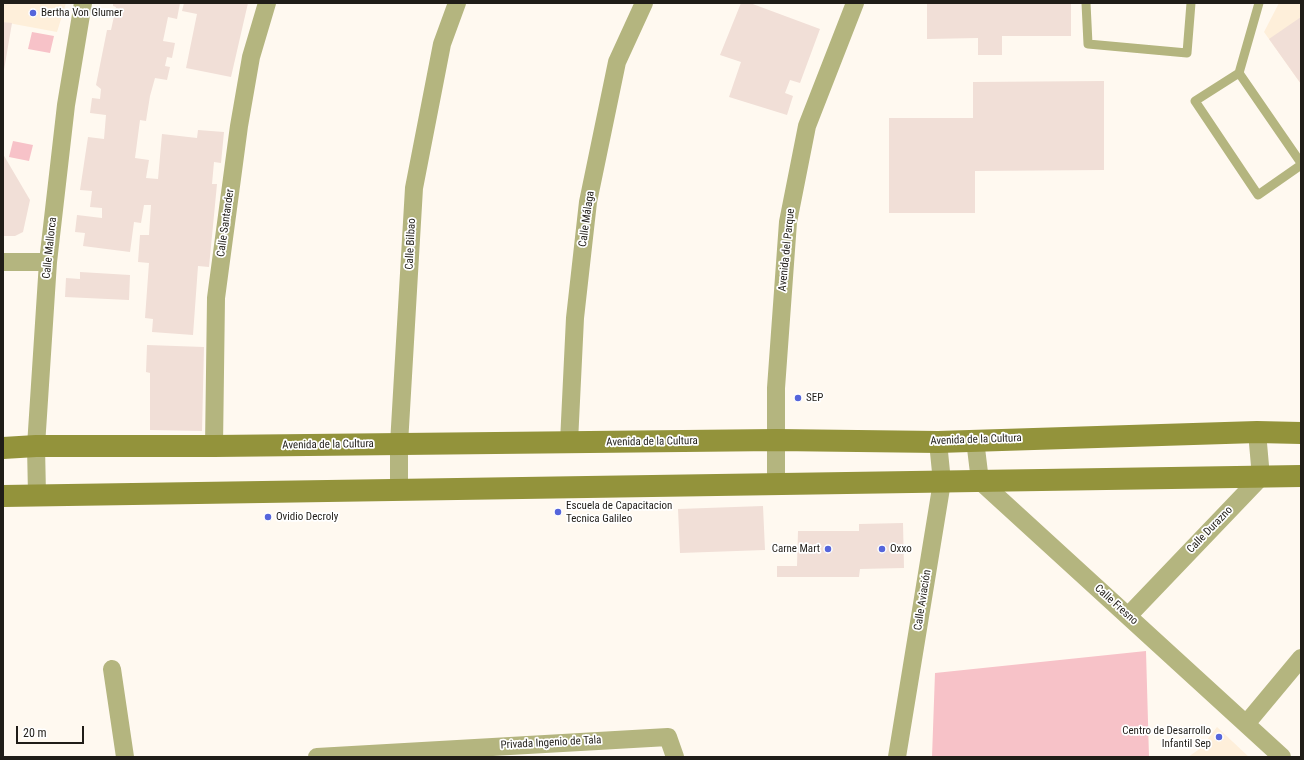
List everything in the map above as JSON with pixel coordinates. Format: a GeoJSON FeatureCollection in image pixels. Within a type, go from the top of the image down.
{"type":"FeatureCollection","features":[{"type":"Feature","properties":{"kind":"main road","name":"Avenida de la Cultura"},"geometry":{"type":"LineString","coordinates":[[3,448],[36,446],[214,446],[777,440],[938,442],[1257,432],[1301,433]]}},
{"type":"Feature","properties":{"kind":"main road"},"geometry":{"type":"LineString","coordinates":[[3,496],[1301,476]]}},
{"type":"Feature","properties":{"kind":"street","name":"Calle Mallorca"},"geometry":{"type":"LineString","coordinates":[[37,495],[36,446],[48,262],[66,105],[83,3]]}},
{"type":"Feature","properties":{"kind":"street","name":"Calle Santander"},"geometry":{"type":"LineString","coordinates":[[214,446],[216,298],[239,126],[251,57],[267,3]]}},
{"type":"Feature","properties":{"kind":"street","name":"Calle Bilbao"},"geometry":{"type":"LineString","coordinates":[[399,489],[399,444],[414,188],[442,44],[457,3]]}},
{"type":"Feature","properties":{"kind":"street","name":"Calle Málaga"},"geometry":{"type":"LineString","coordinates":[[569,442],[575,318],[588,202],[617,62],[644,3]]}},
{"type":"Feature","properties":{"kind":"street","name":"Avenida del Parque"},"geometry":{"type":"LineString","coordinates":[[776,484],[776,388],[788,222],[807,126],[855,3]]}},
{"type":"Feature","properties":{"kind":"street"},"geometry":{"type":"LineString","coordinates":[[3,262],[48,262]]}},
{"type":"Feature","properties":{"kind":"street"},"geometry":{"type":"LineString","coordinates":[[1257,432],[1261,477]]}},
{"type":"Feature","properties":{"kind":"street"},"geometry":{"type":"LineString","coordinates":[[975,440],[980,482]]}},
{"type":"Feature","properties":{"kind":"street","name":"Calle Aviación"},"geometry":{"type":"LineString","coordinates":[[897,757],[942,482],[938,442]]}},
{"type":"Feature","properties":{"kind":"street","name":"Calle Durazno"},"geometry":{"type":"LineString","coordinates":[[1128,616],[1261,477]]}},
{"type":"Feature","properties":{"kind":"street","name":"Calle Fresno"},"geometry":{"type":"LineString","coordinates":[[980,482],[1282,757]]}},
{"type":"Feature","properties":{"kind":"street"},"geometry":{"type":"LineString","coordinates":[[1246,724],[1301,658]]}},
{"type":"Feature","properties":{"kind":"street"},"geometry":{"type":"LineString","coordinates":[[112,669],[125,757]]}},
{"type":"Feature","properties":{"kind":"street","name":"Privada Ingenio de Tala"},"geometry":{"type":"LineString","coordinates":[[317,757],[668,737],[674,757]]}},
{"type":"Feature","properties":{"kind":"lane"},"geometry":{"type":"LineString","coordinates":[[1086,3],[1088,44],[1187,53],[1191,3]]}},
{"type":"Feature","properties":{"kind":"lane"},"geometry":{"type":"LineString","coordinates":[[1239,73],[1301,164],[1258,195],[1195,101],[1239,73],[1259,3]]}},
{"type":"Feature","properties":{"kind":"shaded area","name":"Bertha Von Glumer"},"geometry":{"type":"Polygon","coordinates":[[[3,3],[66,3],[57,32],[3,22],[3,3]]]}},
{"type":"Feature","properties":{"kind":"shaded area"},"geometry":{"type":"Polygon","coordinates":[[[1279,3],[1301,3],[1301,84],[1264,32],[1279,3]]]}},
{"type":"Feature","properties":{"kind":"shaded area"},"geometry":{"type":"Polygon","coordinates":[[[32,32],[54,36],[50,53],[28,49],[32,32]]]}},
{"type":"Feature","properties":{"kind":"shaded area"},"geometry":{"type":"Polygon","coordinates":[[[13,141],[33,145],[29,161],[9,157],[13,141]]]}},
{"type":"Feature","properties":{"kind":"shaded area"},"geometry":{"type":"Polygon","coordinates":[[[1146,651],[1149,757],[932,757],[935,673],[1146,651]]]}},
{"type":"Feature","properties":{"kind":"shaded area","name":"Centro de Desarrollo Infantil Sep"},"geometry":{"type":"Polygon","coordinates":[[[1217,727],[1249,757],[1188,757],[1201,748],[1217,727]]]}},
{"type":"Feature","properties":{"kind":"building"},"geometry":{"type":"Polygon","coordinates":[[[113,3],[180,3],[177,19],[168,17],[163,41],[175,43],[172,58],[167,57],[165,66],[170,67],[167,80],[155,78],[150,96],[146,121],[140,120],[135,158],[149,160],[146,178],[158,179],[162,134],[197,138],[198,130],[224,132],[221,163],[214,162],[212,184],[217,184],[209,267],[198,266],[193,335],[152,332],[153,319],[145,318],[149,263],[138,262],[140,235],[149,235],[151,205],[144,205],[141,223],[134,222],[130,252],[83,246],[85,233],[75,232],[77,215],[102,218],[102,208],[90,207],[92,191],[80,190],[88,137],[104,139],[106,115],[90,113],[92,98],[100,99],[101,89],[96,85],[107,30],[111,30],[116,7],[113,6],[113,3]]]}},
{"type":"Feature","properties":{"kind":"building"},"geometry":{"type":"Polygon","coordinates":[[[184,3],[248,3],[231,77],[186,68],[197,14],[182,11],[184,3]]]}},
{"type":"Feature","properties":{"kind":"building"},"geometry":{"type":"Polygon","coordinates":[[[741,3],[750,3],[820,29],[800,83],[790,80],[785,93],[793,96],[787,115],[729,97],[741,62],[720,55],[741,3]]]}},
{"type":"Feature","properties":{"kind":"building"},"geometry":{"type":"Polygon","coordinates":[[[927,3],[1071,3],[1071,36],[1002,36],[1002,55],[978,55],[978,38],[927,39],[927,3]]]}},
{"type":"Feature","properties":{"kind":"building"},"geometry":{"type":"Polygon","coordinates":[[[1301,17],[1301,84],[1269,39],[1301,17]]]}},
{"type":"Feature","properties":{"kind":"building"},"geometry":{"type":"Polygon","coordinates":[[[3,22],[12,23],[4,70],[3,69],[3,22]]]}},
{"type":"Feature","properties":{"kind":"building"},"geometry":{"type":"Polygon","coordinates":[[[1104,81],[1104,170],[975,171],[975,213],[889,213],[889,118],[973,118],[973,82],[1104,81]]]}},
{"type":"Feature","properties":{"kind":"building"},"geometry":{"type":"Polygon","coordinates":[[[3,154],[30,200],[23,232],[15,236],[3,236],[3,154]]]}},
{"type":"Feature","properties":{"kind":"building"},"geometry":{"type":"Polygon","coordinates":[[[80,272],[130,275],[129,300],[65,297],[66,278],[80,279],[80,272]]]}},
{"type":"Feature","properties":{"kind":"building"},"geometry":{"type":"Polygon","coordinates":[[[147,345],[204,347],[202,431],[150,430],[150,373],[146,372],[147,345]]]}},
{"type":"Feature","properties":{"kind":"building"},"geometry":{"type":"Polygon","coordinates":[[[763,506],[765,550],[680,553],[678,509],[763,506]]]}},
{"type":"Feature","properties":{"kind":"building","name":"Carne Mart"},"geometry":{"type":"Polygon","coordinates":[[[903,523],[904,568],[860,569],[859,577],[777,577],[777,566],[797,566],[798,531],[859,531],[859,524],[903,523]]]}},
{"type":"Feature","properties":{"kind":"place","name":"Bertha Von Glumer"},"geometry":{"type":"Point","coordinates":[33,13]}},
{"type":"Feature","properties":{"kind":"place","name":"SEP"},"geometry":{"type":"Point","coordinates":[798,398]}},
{"type":"Feature","properties":{"kind":"place","name":"Escuela de Capacitacion Tecnica Galileo"},"geometry":{"type":"Point","coordinates":[558,512]}},
{"type":"Feature","properties":{"kind":"place","name":"Ovidio Decroly"},"geometry":{"type":"Point","coordinates":[268,517]}},
{"type":"Feature","properties":{"kind":"place","name":"Carne Mart"},"geometry":{"type":"Point","coordinates":[828,549]}},
{"type":"Feature","properties":{"kind":"place","name":"Oxxo"},"geometry":{"type":"Point","coordinates":[882,549]}},
{"type":"Feature","properties":{"kind":"place","name":"Centro de Desarrollo Infantil Sep"},"geometry":{"type":"Point","coordinates":[1219,737]}}]}
